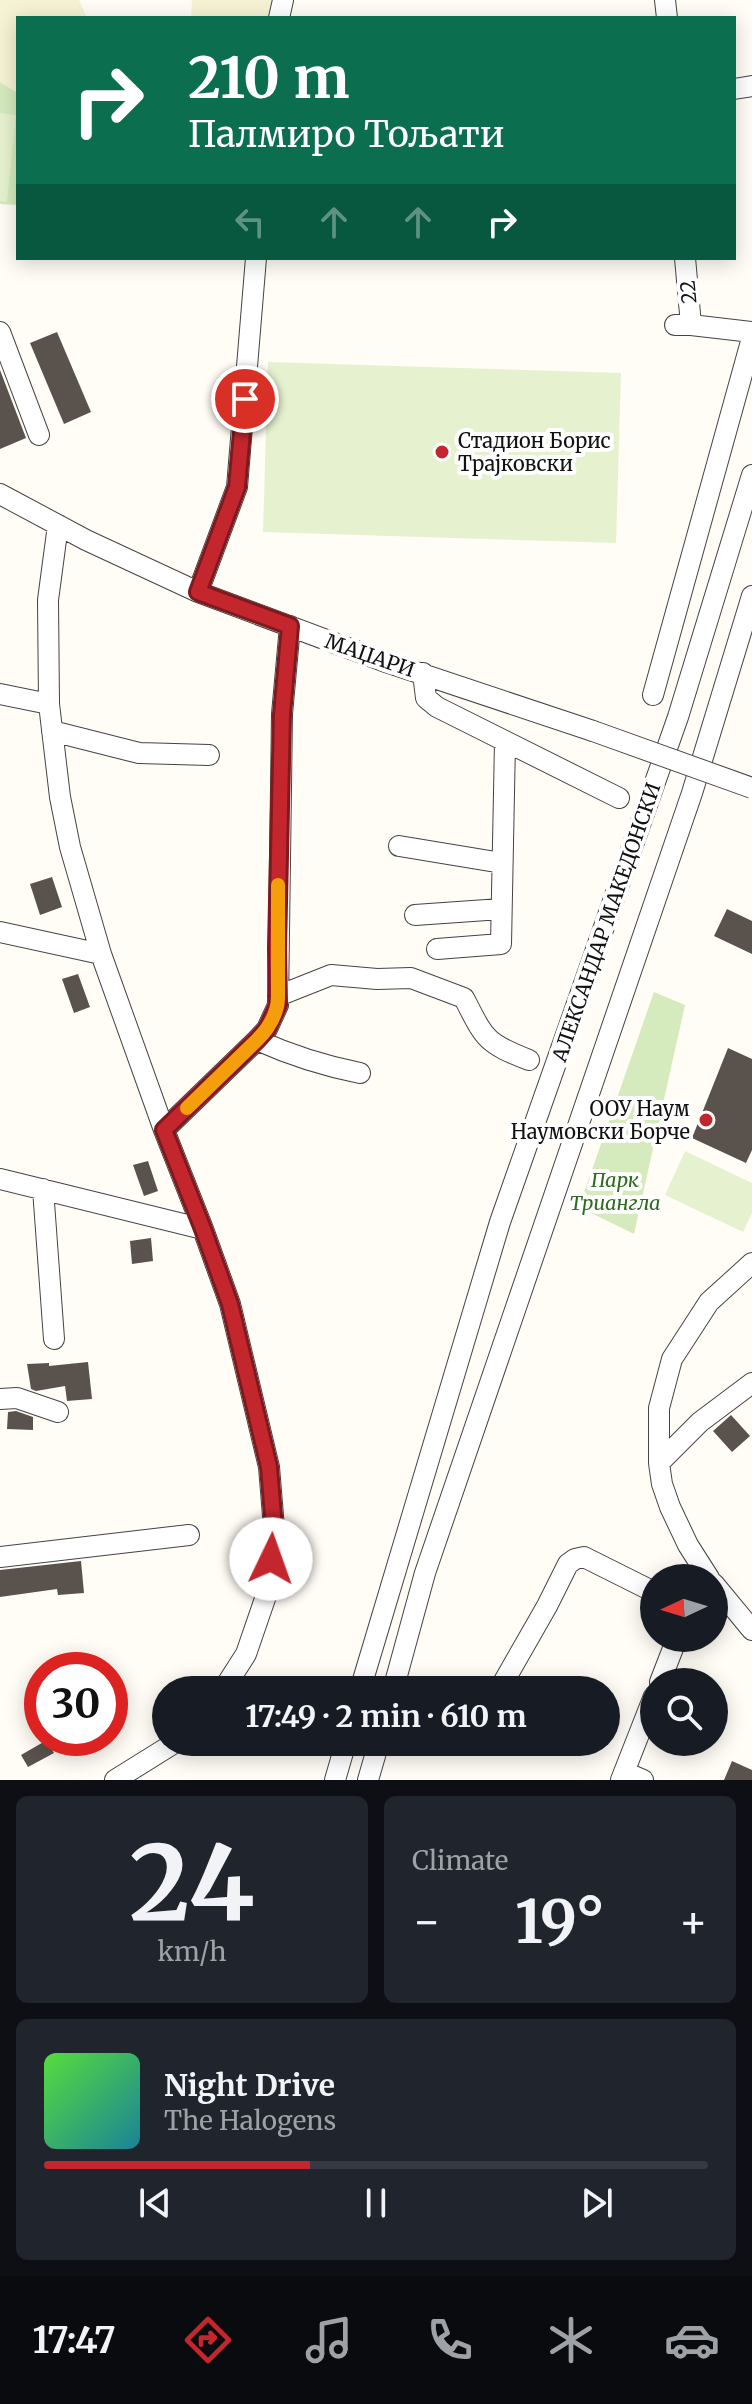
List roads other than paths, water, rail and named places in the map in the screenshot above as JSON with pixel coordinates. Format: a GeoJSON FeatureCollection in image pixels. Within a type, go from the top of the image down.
{"type":"FeatureCollection","features":[{"type":"Feature","properties":{"kind":"street"},"geometry":{"type":"LineString","coordinates":[[198,592],[237,487],[256,260]]}},
{"type":"Feature","properties":{"kind":"street","name":"22"},"geometry":{"type":"LineString","coordinates":[[685,260],[683,325],[752,335]]}},
{"type":"Feature","properties":{"kind":"street"},"geometry":{"type":"LineString","coordinates":[[0,332],[39,435]]}},
{"type":"Feature","properties":{"kind":"street"},"geometry":{"type":"LineString","coordinates":[[653,695],[752,335]]}},
{"type":"Feature","properties":{"kind":"street","name":"АЛЕКСАНДАР МАКЕДОНСКИ"},"geometry":{"type":"LineString","coordinates":[[364,1676],[500,1222],[678,717],[752,475]]}},
{"type":"Feature","properties":{"kind":"street","name":"МАЏАРИ"},"geometry":{"type":"LineString","coordinates":[[0,494],[198,592],[383,661],[752,788]]}},
{"type":"Feature","properties":{"kind":"street"},"geometry":{"type":"LineString","coordinates":[[58,525],[48,600],[49,704],[60,797],[70,847],[101,954],[230,1304],[269,1467],[274,1528],[268,1590],[246,1654],[232,1676]]}},
{"type":"Feature","properties":{"kind":"street","name":"АЛЕКСАНДАР МАКЕДОНСКИ"},"geometry":{"type":"LineString","coordinates":[[397,1676],[425,1573],[692,793],[752,596]]}},
{"type":"Feature","properties":{"kind":"street"},"geometry":{"type":"LineString","coordinates":[[164,1130],[257,1040],[267,1029],[278,1005],[282,714],[290,626]]}},
{"type":"Feature","properties":{"kind":"street"},"geometry":{"type":"LineString","coordinates":[[423,673],[426,698],[463,721],[619,798]]}},
{"type":"Feature","properties":{"kind":"street"},"geometry":{"type":"LineString","coordinates":[[0,694],[49,704]]}},
{"type":"Feature","properties":{"kind":"street"},"geometry":{"type":"LineString","coordinates":[[52,731],[139,753],[209,755]]}},
{"type":"Feature","properties":{"kind":"street"},"geometry":{"type":"LineString","coordinates":[[437,949],[501,944],[505,742]]}},
{"type":"Feature","properties":{"kind":"street"},"geometry":{"type":"LineString","coordinates":[[399,846],[502,863]]}},
{"type":"Feature","properties":{"kind":"street"},"geometry":{"type":"LineString","coordinates":[[415,915],[501,909]]}},
{"type":"Feature","properties":{"kind":"street"},"geometry":{"type":"LineString","coordinates":[[0,932],[101,954]]}},
{"type":"Feature","properties":{"kind":"street"},"geometry":{"type":"LineString","coordinates":[[278,996],[331,975],[411,978],[464,998],[484,1038],[529,1060]]}},
{"type":"Feature","properties":{"kind":"street"},"geometry":{"type":"LineString","coordinates":[[257,1040],[329,1067],[360,1073]]}},
{"type":"Feature","properties":{"kind":"street"},"geometry":{"type":"LineString","coordinates":[[0,1179],[203,1229]]}},
{"type":"Feature","properties":{"kind":"street"},"geometry":{"type":"LineString","coordinates":[[43,1189],[54,1339]]}},
{"type":"Feature","properties":{"kind":"street"},"geometry":{"type":"LineString","coordinates":[[700,1564],[670,1507],[662,1484],[659,1408],[672,1359],[709,1302],[752,1263]]}},
{"type":"Feature","properties":{"kind":"street"},"geometry":{"type":"LineString","coordinates":[[659,1463],[700,1422],[752,1383]]}},
{"type":"Feature","properties":{"kind":"street"},"geometry":{"type":"LineString","coordinates":[[0,1399],[17,1398],[58,1412]]}},
{"type":"Feature","properties":{"kind":"street"},"geometry":{"type":"LineString","coordinates":[[0,1557],[189,1535]]}},
{"type":"Feature","properties":{"kind":"street"},"geometry":{"type":"LineString","coordinates":[[507,1676],[568,1564],[575,1559],[584,1557],[640,1585]]}},
{"type":"Feature","properties":{"kind":"street"},"geometry":{"type":"LineString","coordinates":[[728,1602],[752,1630]]}},
{"type":"Feature","properties":{"kind":"street"},"geometry":{"type":"LineString","coordinates":[[629,1777],[640,1741]]}},
{"type":"Feature","properties":{"kind":"street"},"geometry":{"type":"LineString","coordinates":[[115,1780],[154,1756]]}},
{"type":"Feature","properties":{"kind":"street"},"geometry":{"type":"LineString","coordinates":[[335,1780],[342,1756]]}},
{"type":"Feature","properties":{"kind":"street"},"geometry":{"type":"LineString","coordinates":[[368,1780],[375,1756]]}},
{"type":"Feature","properties":{"kind":"place","name":"Стадион Борис Трајковски"},"geometry":{"type":"Point","coordinates":[442,452]}},
{"type":"Feature","properties":{"kind":"place","name":"ООУ Наум Наумовски Борче"},"geometry":{"type":"Point","coordinates":[706,1120]}},
{"type":"Feature","properties":{"kind":"park label","name":"Парк Триангла"},"geometry":{"type":"Point","coordinates":[615,1190]}}]}
